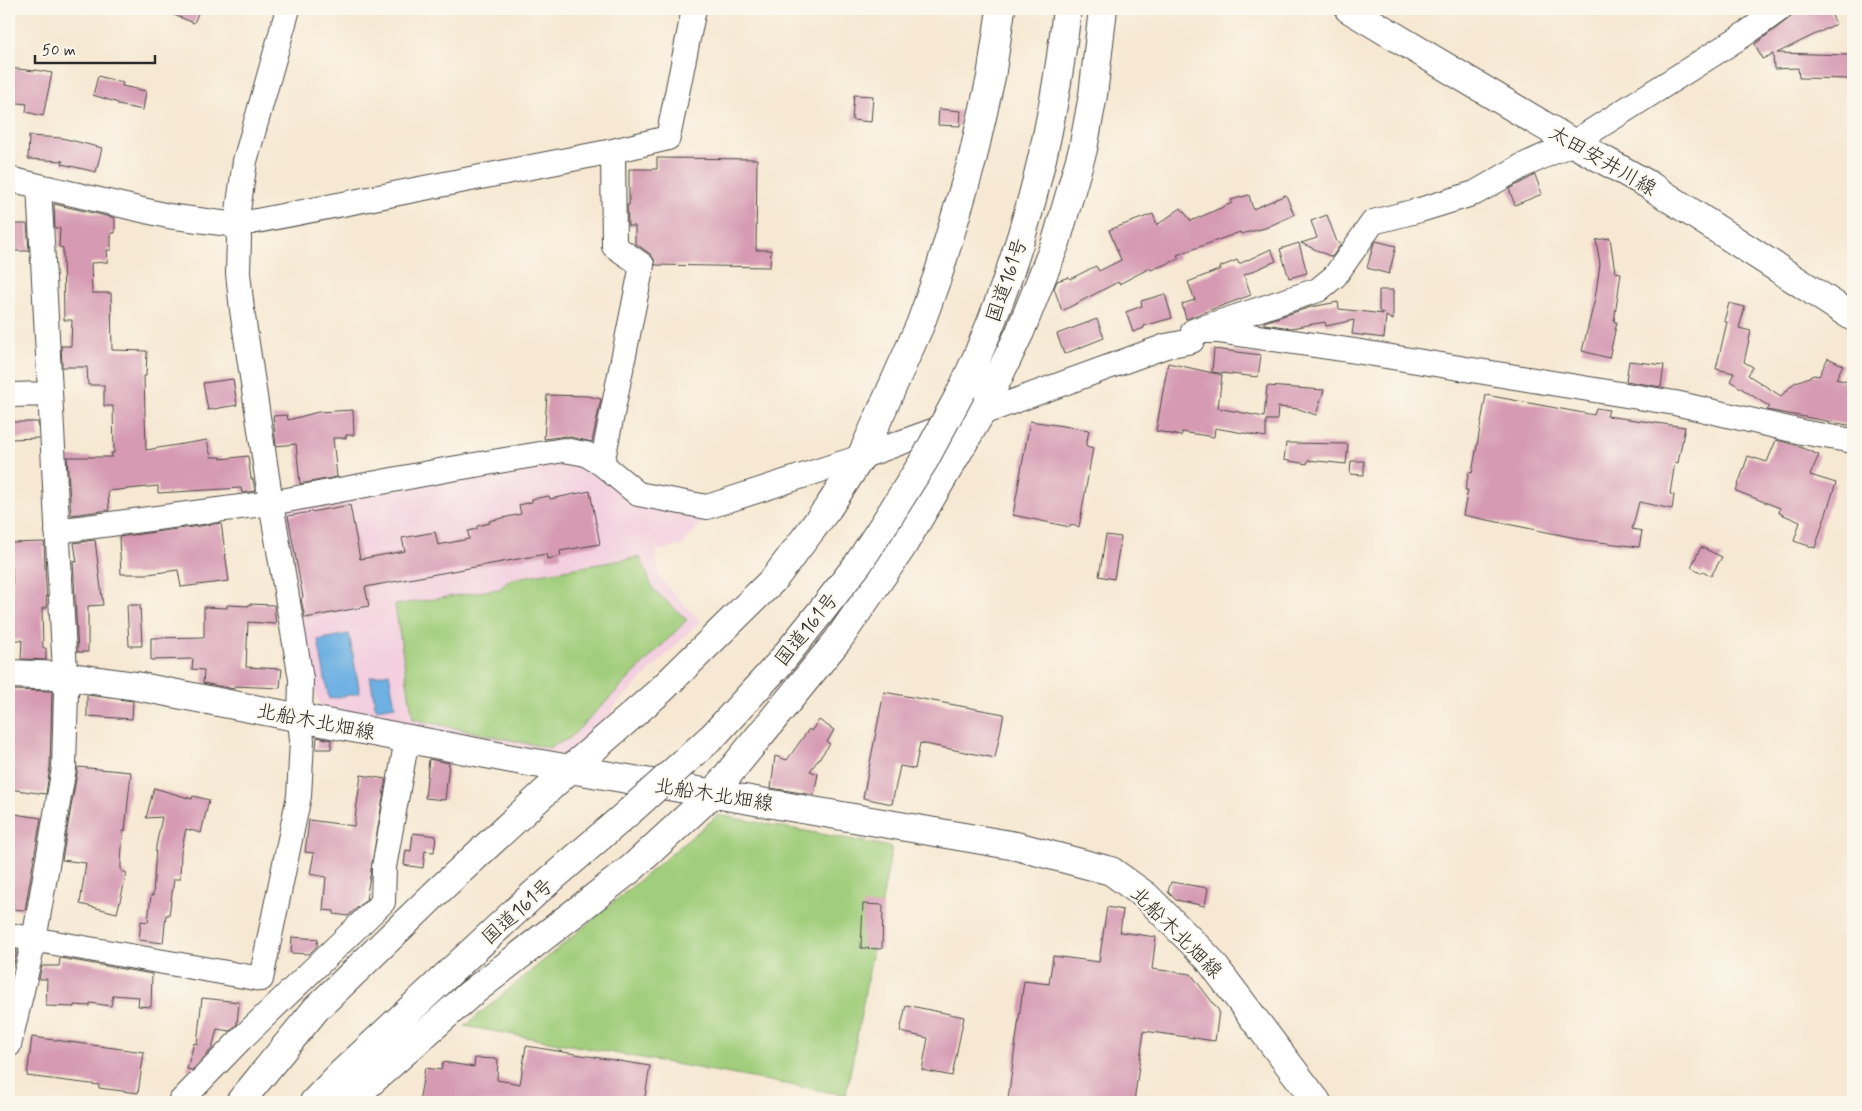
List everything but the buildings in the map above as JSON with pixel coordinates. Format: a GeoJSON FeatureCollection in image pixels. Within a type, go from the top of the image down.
{"type":"FeatureCollection","features":[{"type":"Feature","properties":{"kind":"main road"},"geometry":{"type":"LineString","coordinates":[[240,1102],[316,1009],[437,892],[569,770],[660,691],[774,579],[828,508],[861,457],[920,325],[939,272],[972,162],[991,77],[1001,9]]}},
{"type":"Feature","properties":{"kind":"main road","name":"国道161号"},"geometry":{"type":"LineString","coordinates":[[314,1102],[349,1066],[535,893],[713,736],[778,665],[858,564],[925,459],[962,390],[996,313],[1034,198],[1050,122],[1067,9]]}},
{"type":"Feature","properties":{"kind":"main road"},"geometry":{"type":"LineString","coordinates":[[348,1102],[470,994],[632,868],[712,794],[838,640],[902,547],[981,413],[1002,371],[1039,285],[1056,242],[1083,149],[1093,95],[1103,9]]}},
{"type":"Feature","properties":{"kind":"main road","name":"太田安井川線"},"geometry":{"type":"LineString","coordinates":[[1349,9],[1573,143],[1649,185],[1853,317]]}},
{"type":"Feature","properties":{"kind":"main road","name":"北船木北畑線"},"geometry":{"type":"LineString","coordinates":[[9,674],[64,676],[136,686],[569,770],[1016,846],[1111,871],[1146,896],[1208,958],[1317,1102]]}},
{"type":"Feature","properties":{"kind":"street"},"geometry":{"type":"LineString","coordinates":[[9,935],[261,979],[300,796],[302,741],[300,718],[301,679],[271,503],[242,310],[238,273],[239,238],[236,226],[245,162],[288,9]]}},
{"type":"Feature","properties":{"kind":"street"},"geometry":{"type":"LineString","coordinates":[[9,179],[168,216],[236,226],[613,151],[668,138],[694,9]]}},
{"type":"Feature","properties":{"kind":"street"},"geometry":{"type":"LineString","coordinates":[[1193,331],[1318,290],[1335,276],[1374,222],[1420,210],[1475,192],[1522,166],[1573,143],[1745,34],[1780,9]]}},
{"type":"Feature","properties":{"kind":"street"},"geometry":{"type":"LineString","coordinates":[[602,464],[642,265],[614,246],[613,151]]}},
{"type":"Feature","properties":{"kind":"street"},"geometry":{"type":"LineString","coordinates":[[9,1045],[34,940],[64,768],[66,691],[39,186]]}},
{"type":"Feature","properties":{"kind":"street"},"geometry":{"type":"LineString","coordinates":[[57,531],[271,503],[564,450],[586,454],[602,464],[638,494],[707,507],[861,457],[1166,346],[1192,341],[1193,331]]}},
{"type":"Feature","properties":{"kind":"street"},"geometry":{"type":"LineString","coordinates":[[1193,331],[1218,331],[1355,351],[1665,402],[1802,432],[1853,441]]}},
{"type":"Feature","properties":{"kind":"street"},"geometry":{"type":"LineString","coordinates":[[9,396],[50,394]]}},
{"type":"Feature","properties":{"kind":"street"},"geometry":{"type":"LineString","coordinates":[[180,1102],[241,1039],[383,902],[384,867],[407,739]]}},
{"type":"Feature","properties":{"kind":"shaded area"},"geometry":{"type":"Polygon","coordinates":[[[575,458],[701,512],[702,522],[682,546],[656,551],[660,579],[700,621],[612,709],[612,722],[574,756],[324,713],[311,684],[284,510],[575,458]]]}},
{"type":"Feature","properties":{"kind":"green space"},"geometry":{"type":"Polygon","coordinates":[[[640,557],[653,589],[687,620],[570,738],[548,748],[413,719],[395,605],[499,589],[511,579],[640,557]]]}},
{"type":"Feature","properties":{"kind":"green space"},"geometry":{"type":"Polygon","coordinates":[[[718,815],[892,847],[846,1095],[465,1026],[718,815]]]}},
{"type":"Feature","properties":{"kind":"water"},"geometry":{"type":"Polygon","coordinates":[[[349,634],[360,693],[329,699],[318,640],[349,634]]]}},
{"type":"Feature","properties":{"kind":"water"},"geometry":{"type":"Polygon","coordinates":[[[389,673],[395,706],[376,709],[370,677],[389,673]]]}}]}
